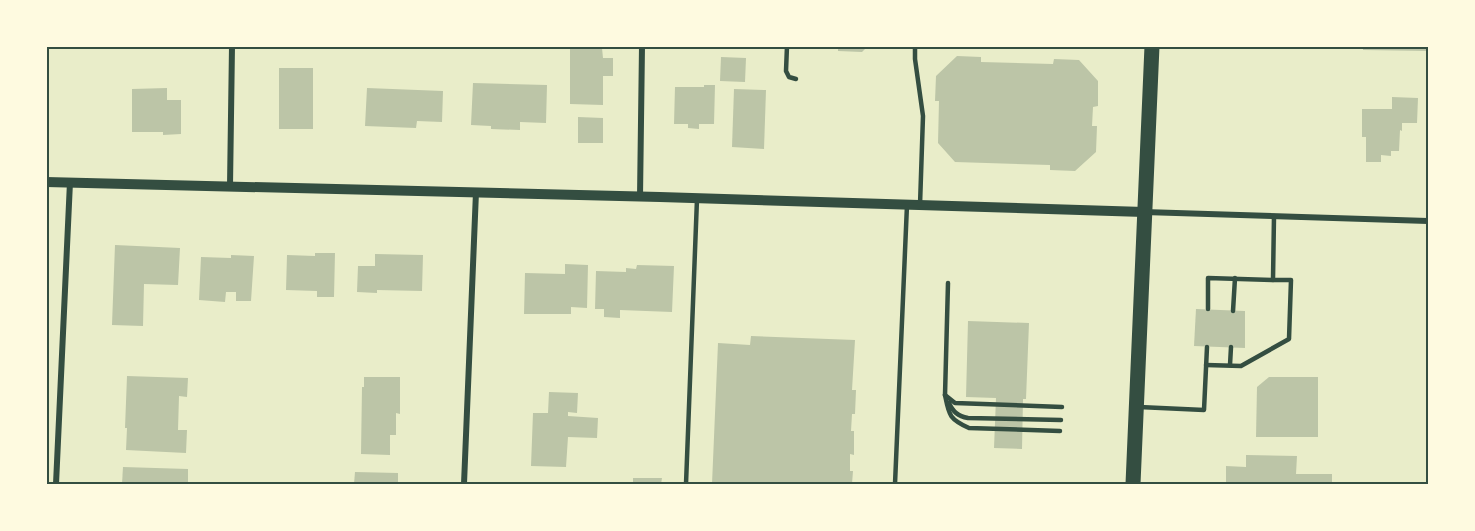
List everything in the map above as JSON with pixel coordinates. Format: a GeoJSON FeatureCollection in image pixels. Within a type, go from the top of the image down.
{"type":"FeatureCollection","features":[{"type":"Feature","properties":{"kind":"main road"},"geometry":{"type":"LineString","coordinates":[[1133,484],[1152,46]]}},
{"type":"Feature","properties":{"kind":"street"},"geometry":{"type":"LineString","coordinates":[[230,186],[232,46]]}},
{"type":"Feature","properties":{"kind":"street"},"geometry":{"type":"LineString","coordinates":[[640,196],[642,46]]}},
{"type":"Feature","properties":{"kind":"street"},"geometry":{"type":"LineString","coordinates":[[46,182],[640,196],[1428,221]]}},
{"type":"Feature","properties":{"kind":"street"},"geometry":{"type":"LineString","coordinates":[[57,484],[70,182]]}},
{"type":"Feature","properties":{"kind":"street"},"geometry":{"type":"LineString","coordinates":[[464,484],[476,192]]}},
{"type":"Feature","properties":{"kind":"lane"},"geometry":{"type":"LineString","coordinates":[[787,46],[786,71],[789,77],[796,79]]}},
{"type":"Feature","properties":{"kind":"lane"},"geometry":{"type":"LineString","coordinates":[[915,46],[923,116],[920,205]]}},
{"type":"Feature","properties":{"kind":"lane"},"geometry":{"type":"LineString","coordinates":[[686,484],[697,198]]}},
{"type":"Feature","properties":{"kind":"lane"},"geometry":{"type":"LineString","coordinates":[[895,484],[907,205]]}},
{"type":"Feature","properties":{"kind":"lane"},"geometry":{"type":"LineString","coordinates":[[1273,280],[1274,216]]}},
{"type":"Feature","properties":{"kind":"lane"},"geometry":{"type":"LineString","coordinates":[[1206,365],[1241,366],[1289,339],[1291,280],[1208,278],[1208,309]]}},
{"type":"Feature","properties":{"kind":"lane"},"geometry":{"type":"LineString","coordinates":[[1233,311],[1235,278]]}},
{"type":"Feature","properties":{"kind":"lane"},"geometry":{"type":"LineString","coordinates":[[948,283],[945,395],[948,411],[955,422],[969,428],[1060,431]]}},
{"type":"Feature","properties":{"kind":"lane"},"geometry":{"type":"LineString","coordinates":[[1137,407],[1204,410],[1207,347]]}},
{"type":"Feature","properties":{"kind":"lane"},"geometry":{"type":"LineString","coordinates":[[1230,365],[1231,347]]}},
{"type":"Feature","properties":{"kind":"lane"},"geometry":{"type":"LineString","coordinates":[[945,395],[955,403],[1062,407]]}},
{"type":"Feature","properties":{"kind":"lane"},"geometry":{"type":"LineString","coordinates":[[945,395],[958,416],[1061,420]]}},
{"type":"Feature","properties":{"kind":"building"},"geometry":{"type":"Polygon","coordinates":[[[838,46],[868,46],[862,52],[838,51],[838,46]]]}},
{"type":"Feature","properties":{"kind":"building"},"geometry":{"type":"Polygon","coordinates":[[[1363,46],[1428,46],[1428,51],[1363,50],[1363,46]]]}},
{"type":"Feature","properties":{"kind":"building"},"geometry":{"type":"Polygon","coordinates":[[[570,48],[602,48],[603,58],[613,58],[613,76],[603,76],[603,105],[570,104],[570,48]]]}},
{"type":"Feature","properties":{"kind":"building"},"geometry":{"type":"Polygon","coordinates":[[[957,56],[981,57],[981,62],[1053,64],[1054,59],[1079,60],[1098,81],[1098,106],[1093,107],[1092,126],[1097,126],[1096,152],[1075,171],[1050,170],[1050,165],[955,162],[938,143],[939,101],[935,101],[936,76],[957,56]]]}},
{"type":"Feature","properties":{"kind":"building"},"geometry":{"type":"Polygon","coordinates":[[[721,57],[746,58],[745,82],[720,81],[721,57]]]}},
{"type":"Feature","properties":{"kind":"building"},"geometry":{"type":"Polygon","coordinates":[[[279,68],[313,68],[313,129],[279,129],[279,68]]]}},
{"type":"Feature","properties":{"kind":"building"},"geometry":{"type":"Polygon","coordinates":[[[473,83],[547,85],[546,123],[520,122],[520,130],[491,129],[491,126],[471,125],[473,83]]]}},
{"type":"Feature","properties":{"kind":"building"},"geometry":{"type":"Polygon","coordinates":[[[704,85],[715,85],[714,124],[699,124],[699,129],[688,128],[688,124],[674,124],[675,87],[704,87],[704,85]]]}},
{"type":"Feature","properties":{"kind":"building"},"geometry":{"type":"Polygon","coordinates":[[[167,88],[167,100],[181,100],[181,134],[132,132],[132,89],[167,88]]]}},
{"type":"Feature","properties":{"kind":"building"},"geometry":{"type":"Polygon","coordinates":[[[367,88],[443,91],[442,122],[417,121],[416,128],[365,126],[367,88]]]}},
{"type":"Feature","properties":{"kind":"building"},"geometry":{"type":"Polygon","coordinates":[[[734,89],[766,90],[764,149],[732,147],[734,89]]]}},
{"type":"Feature","properties":{"kind":"building"},"geometry":{"type":"Polygon","coordinates":[[[1392,97],[1418,98],[1417,123],[1402,123],[1399,151],[1391,151],[1391,156],[1381,155],[1381,162],[1366,162],[1366,137],[1362,137],[1362,109],[1392,109],[1392,97]]]}},
{"type":"Feature","properties":{"kind":"building"},"geometry":{"type":"Polygon","coordinates":[[[578,117],[603,118],[603,143],[578,143],[578,117]]]}},
{"type":"Feature","properties":{"kind":"building"},"geometry":{"type":"Polygon","coordinates":[[[115,245],[180,248],[178,285],[144,284],[143,326],[112,325],[115,245]]]}},
{"type":"Feature","properties":{"kind":"building"},"geometry":{"type":"Polygon","coordinates":[[[315,253],[335,253],[334,297],[317,297],[317,291],[286,290],[287,255],[315,256],[315,253]]]}},
{"type":"Feature","properties":{"kind":"building"},"geometry":{"type":"Polygon","coordinates":[[[375,254],[423,255],[422,291],[357,292],[358,266],[375,266],[375,254]]]}},
{"type":"Feature","properties":{"kind":"building"},"geometry":{"type":"Polygon","coordinates":[[[231,255],[254,256],[251,301],[236,301],[236,292],[226,292],[225,302],[199,300],[201,257],[231,258],[231,255]]]}},
{"type":"Feature","properties":{"kind":"building"},"geometry":{"type":"Polygon","coordinates":[[[565,264],[588,265],[587,308],[571,307],[571,314],[524,314],[525,273],[565,274],[565,264]]]}},
{"type":"Feature","properties":{"kind":"building"},"geometry":{"type":"Polygon","coordinates":[[[637,265],[674,266],[672,312],[620,310],[620,318],[604,317],[604,309],[595,309],[596,271],[626,272],[626,268],[636,269],[637,265]]]}},
{"type":"Feature","properties":{"kind":"building"},"geometry":{"type":"Polygon","coordinates":[[[1196,309],[1245,311],[1245,348],[1194,346],[1196,309]]]}},
{"type":"Feature","properties":{"kind":"building"},"geometry":{"type":"Polygon","coordinates":[[[968,321],[1029,323],[1022,449],[994,448],[996,398],[966,397],[968,321]]]}},
{"type":"Feature","properties":{"kind":"building"},"geometry":{"type":"Polygon","coordinates":[[[751,336],[855,340],[852,390],[856,390],[855,414],[852,414],[851,431],[854,431],[854,455],[850,454],[850,471],[853,471],[852,484],[712,484],[718,343],[750,345],[751,336]]]}},
{"type":"Feature","properties":{"kind":"building"},"geometry":{"type":"Polygon","coordinates":[[[127,376],[188,378],[187,397],[179,396],[178,430],[187,430],[186,453],[126,450],[127,376]]]}},
{"type":"Feature","properties":{"kind":"building"},"geometry":{"type":"Polygon","coordinates":[[[364,377],[400,377],[400,414],[396,413],[396,435],[390,435],[390,455],[361,454],[364,377]]]}},
{"type":"Feature","properties":{"kind":"building"},"geometry":{"type":"Polygon","coordinates":[[[1269,377],[1318,377],[1318,437],[1256,437],[1257,387],[1269,377]]]}},
{"type":"Feature","properties":{"kind":"building"},"geometry":{"type":"Polygon","coordinates":[[[549,392],[578,393],[577,413],[568,412],[568,416],[598,418],[597,438],[568,437],[566,467],[531,466],[533,413],[548,413],[549,392]]]}},
{"type":"Feature","properties":{"kind":"building"},"geometry":{"type":"Polygon","coordinates":[[[1246,455],[1297,456],[1296,474],[1332,474],[1332,484],[1226,484],[1226,466],[1246,467],[1246,455]]]}},
{"type":"Feature","properties":{"kind":"building"},"geometry":{"type":"Polygon","coordinates":[[[123,467],[188,469],[188,484],[122,484],[123,467]]]}},
{"type":"Feature","properties":{"kind":"building"},"geometry":{"type":"Polygon","coordinates":[[[355,472],[398,473],[398,484],[354,484],[355,472]]]}},
{"type":"Feature","properties":{"kind":"building"},"geometry":{"type":"Polygon","coordinates":[[[633,478],[662,478],[661,484],[633,484],[633,478]]]}}]}
